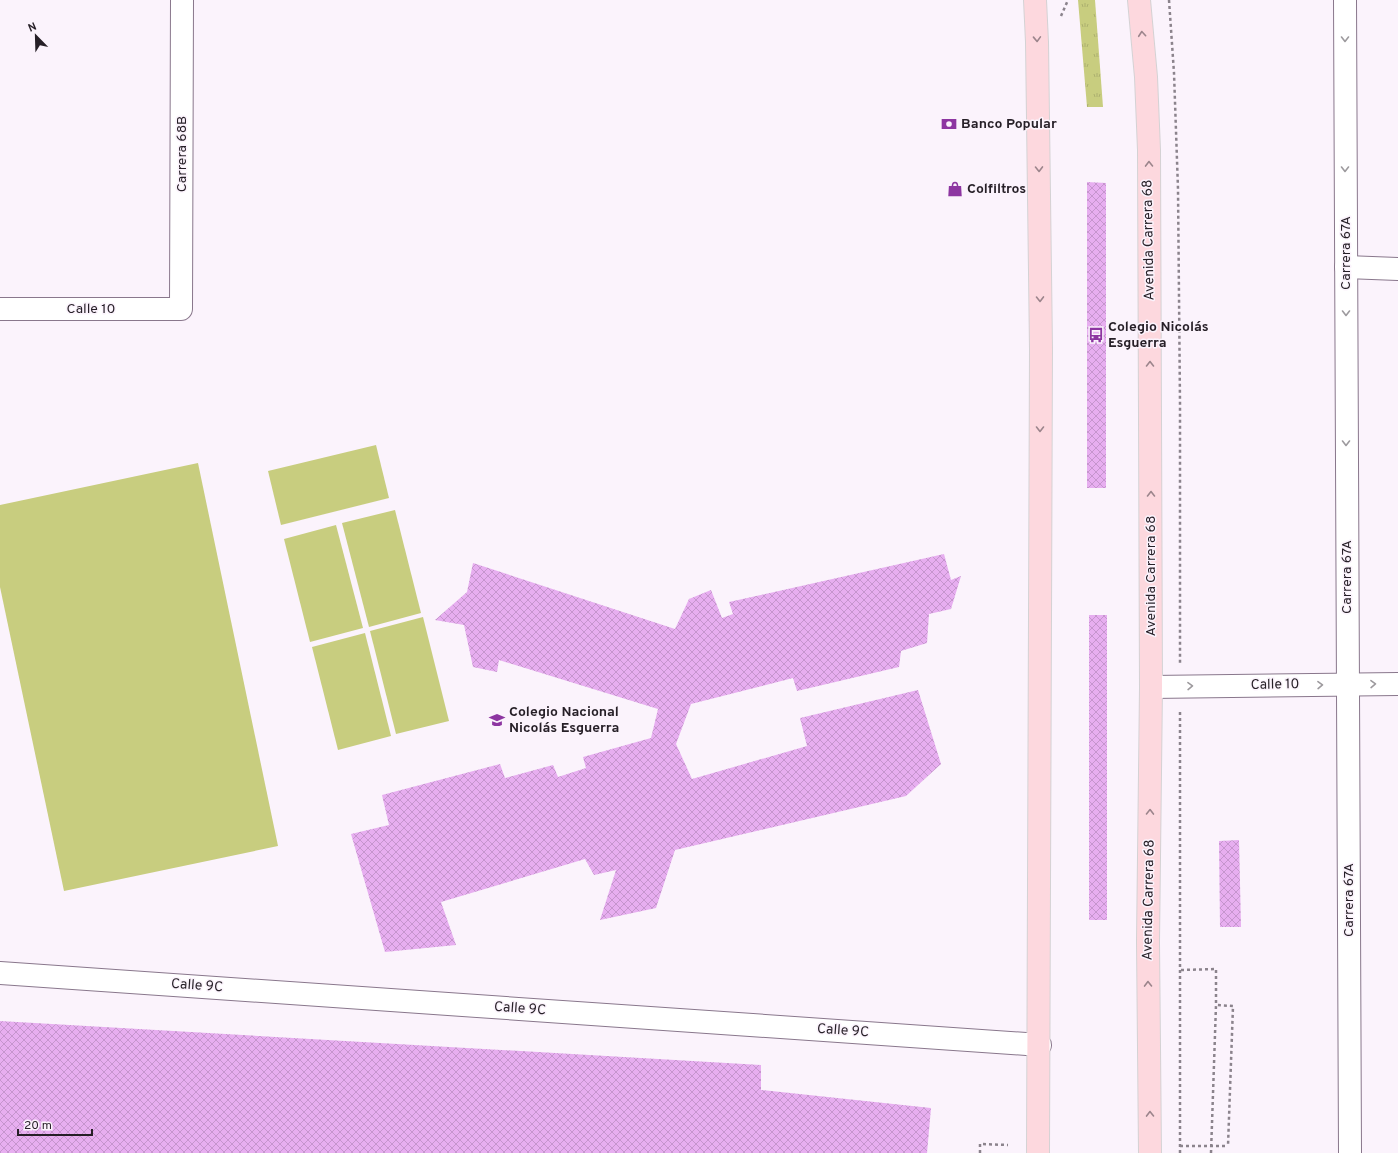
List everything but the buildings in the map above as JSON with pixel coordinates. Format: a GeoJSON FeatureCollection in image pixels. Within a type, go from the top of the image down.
{"type":"FeatureCollection","features":[{"type":"Feature","properties":{"kind":"main road"},"geometry":{"type":"LineString","coordinates":[[1035,0],[1037,42],[1041,349],[1040,1045],[1038,1153]]}},
{"type":"Feature","properties":{"kind":"main road","name":"Avenida Carrera 68"},"geometry":{"type":"LineString","coordinates":[[1139,0],[1146,77],[1149,150],[1151,686],[1148,942],[1150,1153]]}},
{"type":"Feature","properties":{"kind":"street","name":"Carrera 68B"},"geometry":{"type":"LineString","coordinates":[[182,0],[182,309]]}},
{"type":"Feature","properties":{"kind":"street","name":"Carrera 67A"},"geometry":{"type":"LineString","coordinates":[[1345,0],[1350,1153]]}},
{"type":"Feature","properties":{"kind":"street"},"geometry":{"type":"LineString","coordinates":[[1346,267],[1398,269]]}},
{"type":"Feature","properties":{"kind":"street","name":"Calle 10"},"geometry":{"type":"LineString","coordinates":[[0,308],[182,309]]}},
{"type":"Feature","properties":{"kind":"street","name":"Calle 10"},"geometry":{"type":"LineString","coordinates":[[1151,686],[1398,684]]}},
{"type":"Feature","properties":{"kind":"street","name":"Calle 9C"},"geometry":{"type":"LineString","coordinates":[[0,973],[1040,1045]]}},
{"type":"Feature","properties":{"kind":"path"},"geometry":{"type":"LineString","coordinates":[[1168,0],[1174,73],[1178,189],[1180,403],[1180,1153]]}},
{"type":"Feature","properties":{"kind":"path"},"geometry":{"type":"LineString","coordinates":[[1181,970],[1216,969],[1211,1153]]}},
{"type":"Feature","properties":{"kind":"path"},"geometry":{"type":"LineString","coordinates":[[1180,1146],[1228,1146],[1233,1006],[1216,1005]]}},
{"type":"Feature","properties":{"kind":"path"},"geometry":{"type":"LineString","coordinates":[[980,1153],[980,1144],[1008,1145]]}},
{"type":"Feature","properties":{"kind":"green space"},"geometry":{"type":"Polygon","coordinates":[[[1078,0],[1095,0],[1103,107],[1087,107],[1078,0]]]}},
{"type":"Feature","properties":{"kind":"green space"},"geometry":{"type":"Polygon","coordinates":[[[376,445],[389,498],[281,525],[268,471],[376,445]]]}},
{"type":"Feature","properties":{"kind":"green space"},"geometry":{"type":"Polygon","coordinates":[[[198,463],[278,846],[64,891],[0,587],[0,505],[198,463]]]}},
{"type":"Feature","properties":{"kind":"green space"},"geometry":{"type":"Polygon","coordinates":[[[395,510],[421,613],[369,627],[342,523],[395,510]]]}},
{"type":"Feature","properties":{"kind":"green space"},"geometry":{"type":"Polygon","coordinates":[[[336,525],[363,628],[310,642],[284,539],[336,525]]]}},
{"type":"Feature","properties":{"kind":"green space"},"geometry":{"type":"Polygon","coordinates":[[[423,617],[449,721],[396,734],[370,631],[423,617]]]}},
{"type":"Feature","properties":{"kind":"green space"},"geometry":{"type":"Polygon","coordinates":[[[365,633],[391,736],[338,750],[312,647],[365,633]]]}},
{"type":"Feature","properties":{"kind":"place","name":"Banco Popular"},"geometry":{"type":"Point","coordinates":[949,124]}},
{"type":"Feature","properties":{"kind":"place","name":"Colfiltros"},"geometry":{"type":"Point","coordinates":[955,189]}},
{"type":"Feature","properties":{"kind":"place","name":"Colegio Nicolás Esguerra"},"geometry":{"type":"Point","coordinates":[1096,335]}},
{"type":"Feature","properties":{"kind":"place","name":"Colegio Nacional Nicolás Esguerra"},"geometry":{"type":"Point","coordinates":[497,720]}}]}
